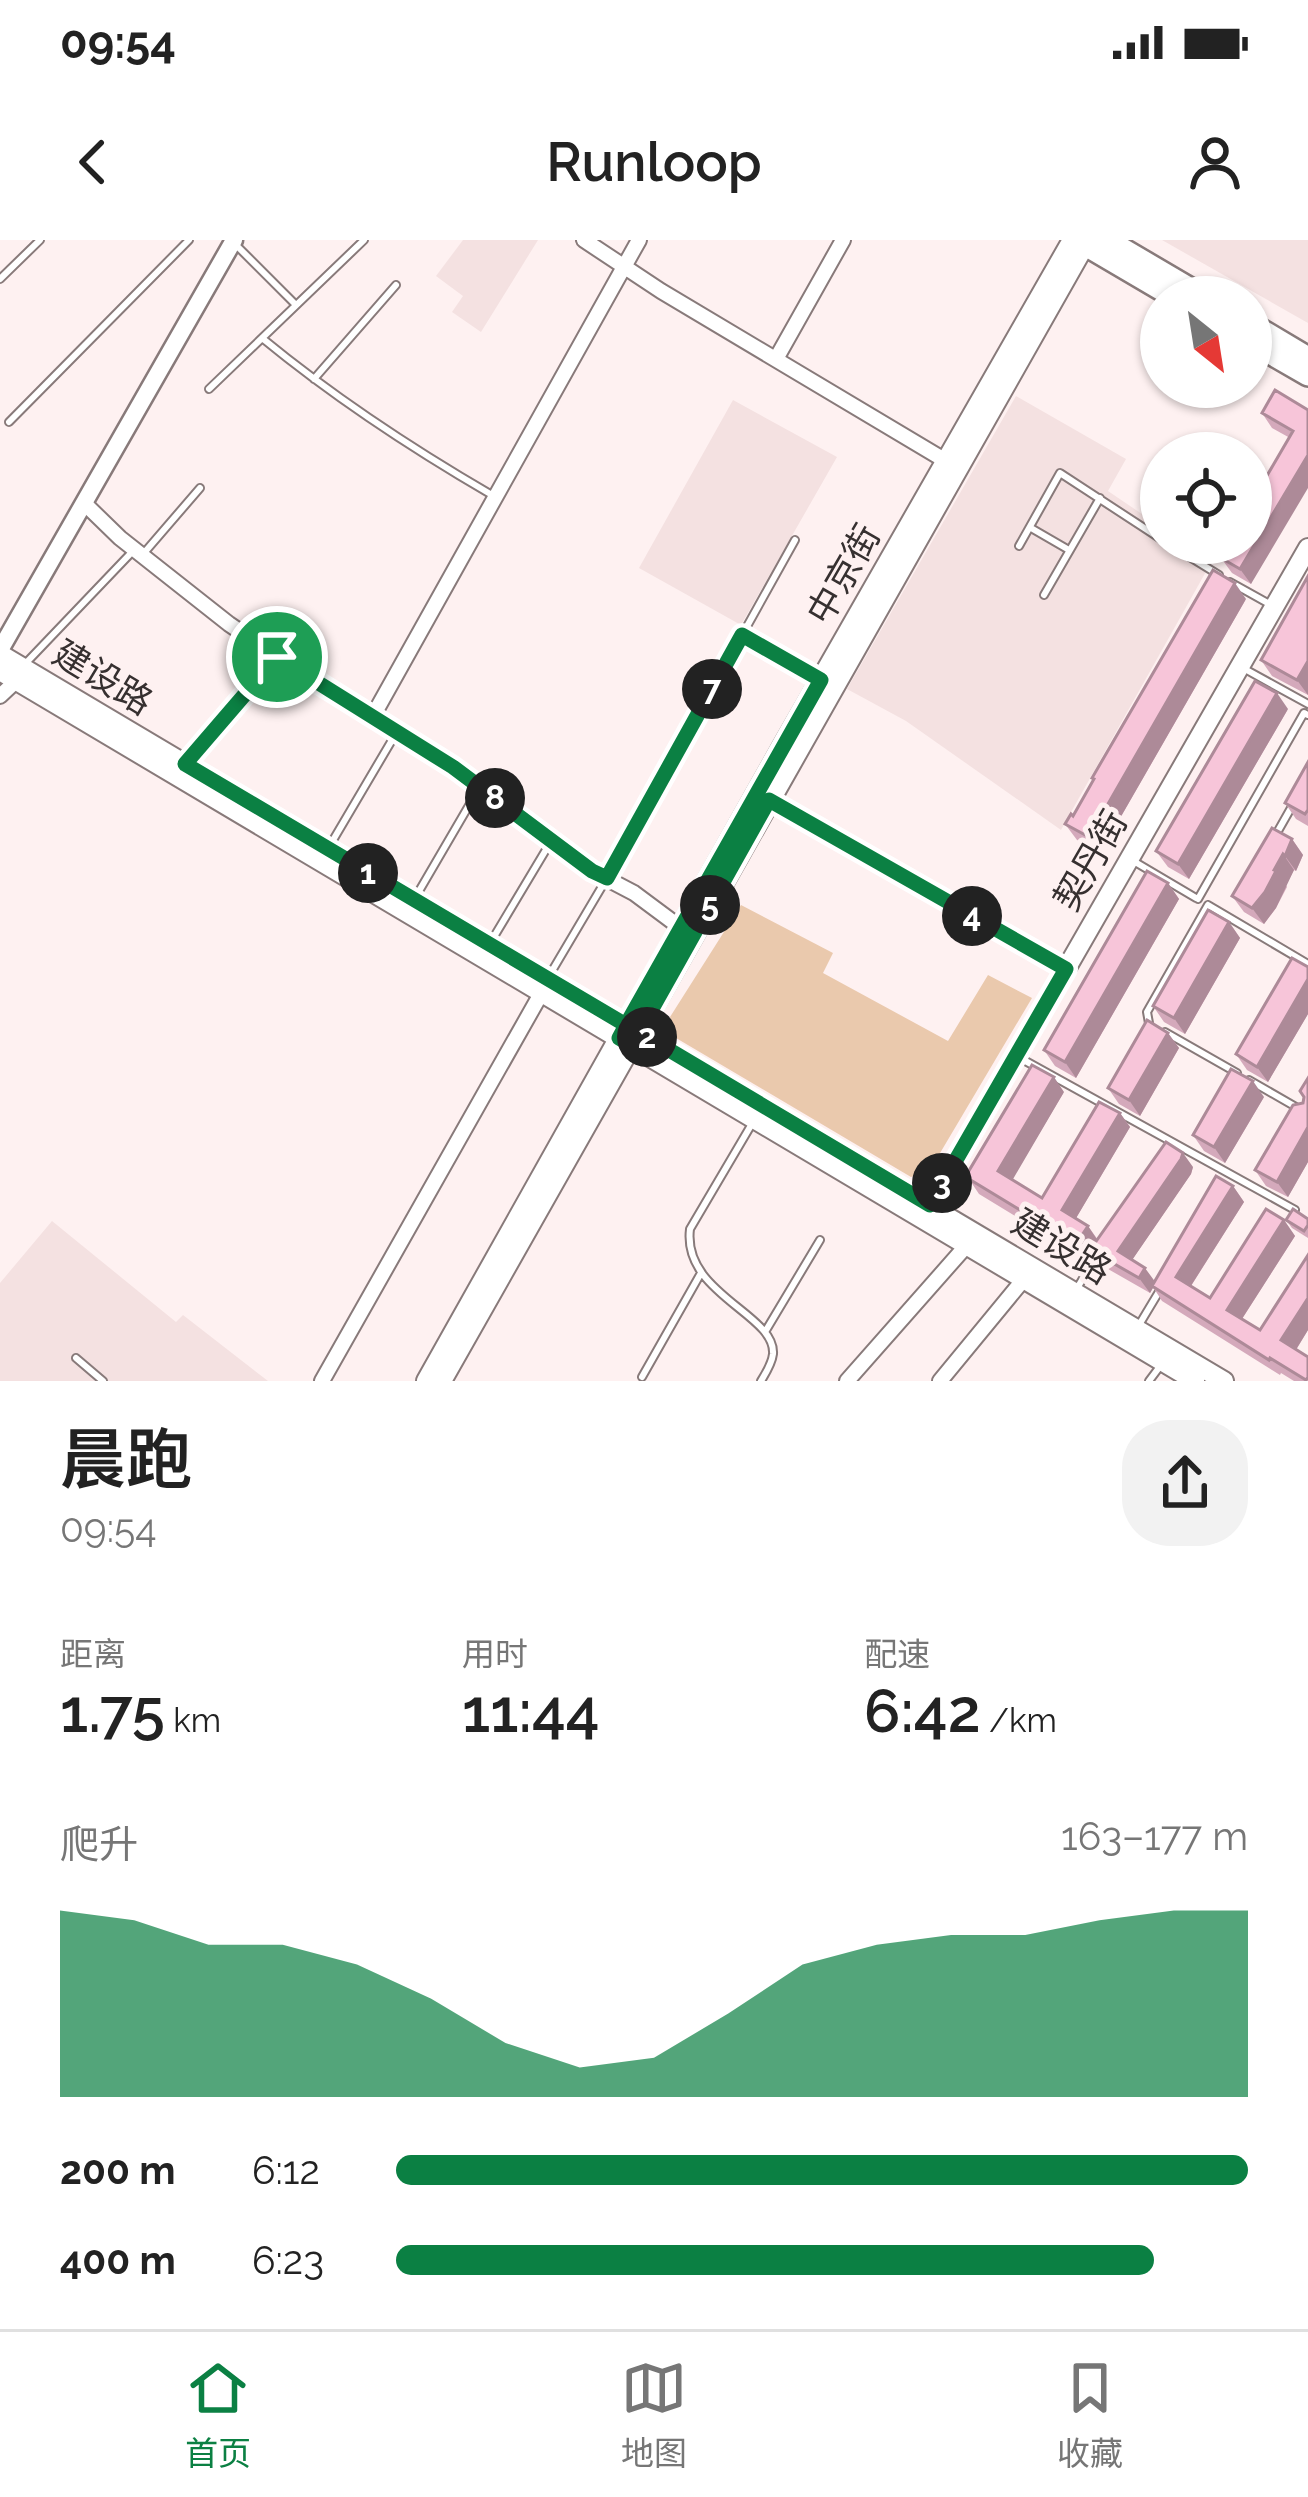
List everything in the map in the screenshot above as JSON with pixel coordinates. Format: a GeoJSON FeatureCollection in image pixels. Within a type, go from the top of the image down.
{"type":"FeatureCollection","features":[{"type":"Feature","properties":{"kind":"main road"},"geometry":{"type":"LineString","coordinates":[[1086,241],[1141,276]]}},
{"type":"Feature","properties":{"kind":"main road"},"geometry":{"type":"LineString","coordinates":[[1086,241],[1160,276]]}},
{"type":"Feature","properties":{"kind":"main road","name":"中京街"},"geometry":{"type":"LineString","coordinates":[[442,1381],[629,1035],[681,928],[821,680],[946,461],[1086,241]]}},
{"type":"Feature","properties":{"kind":"main road","name":"中京街"},"geometry":{"type":"LineString","coordinates":[[426,1381],[769,800],[1086,241]]}},
{"type":"Feature","properties":{"kind":"main road"},"geometry":{"type":"LineString","coordinates":[[1272,337],[1308,358]]}},
{"type":"Feature","properties":{"kind":"main road"},"geometry":{"type":"LineString","coordinates":[[1272,354],[1308,375]]}},
{"type":"Feature","properties":{"kind":"main road","name":"契丹街"},"geometry":{"type":"LineString","coordinates":[[930,1205],[1274,607],[1303,569],[1308,548]]}},
{"type":"Feature","properties":{"kind":"main road","name":"建设路"},"geometry":{"type":"LineString","coordinates":[[0,652],[13,673],[1224,1381]]}},
{"type":"Feature","properties":{"kind":"main road","name":"建设路"},"geometry":{"type":"LineString","coordinates":[[13,673],[185,764],[490,944],[545,985]]}},
{"type":"Feature","properties":{"kind":"main road","name":"建设路"},"geometry":{"type":"LineString","coordinates":[[629,1035],[754,1118],[1195,1381]]}},
{"type":"Feature","properties":{"kind":"street"},"geometry":{"type":"LineString","coordinates":[[0,652],[233,240]]}},
{"type":"Feature","properties":{"kind":"street"},"geometry":{"type":"LineString","coordinates":[[584,240],[946,461]]}},
{"type":"Feature","properties":{"kind":"street"},"geometry":{"type":"LineString","coordinates":[[373,716],[639,240]]}},
{"type":"Feature","properties":{"kind":"street"},"geometry":{"type":"LineString","coordinates":[[776,359],[843,240]]}},
{"type":"Feature","properties":{"kind":"street"},"geometry":{"type":"LineString","coordinates":[[84,503],[229,624],[480,787],[681,928]]}},
{"type":"Feature","properties":{"kind":"street"},"geometry":{"type":"LineString","coordinates":[[0,696],[13,673]]}},
{"type":"Feature","properties":{"kind":"street"},"geometry":{"type":"LineString","coordinates":[[322,1381],[545,985]]}},
{"type":"Feature","properties":{"kind":"street"},"geometry":{"type":"LineString","coordinates":[[847,1381],[967,1245]]}},
{"type":"Feature","properties":{"kind":"street"},"geometry":{"type":"LineString","coordinates":[[940,1381],[1024,1279]]}},
{"type":"Feature","properties":{"kind":"lane"},"geometry":{"type":"LineString","coordinates":[[0,279],[40,240]]}},
{"type":"Feature","properties":{"kind":"lane"},"geometry":{"type":"LineString","coordinates":[[9,422],[189,240]]}},
{"type":"Feature","properties":{"kind":"lane"},"geometry":{"type":"LineString","coordinates":[[233,240],[296,304]]}},
{"type":"Feature","properties":{"kind":"lane"},"geometry":{"type":"LineString","coordinates":[[209,389],[364,240]]}},
{"type":"Feature","properties":{"kind":"lane"},"geometry":{"type":"LineString","coordinates":[[314,379],[396,284]]}},
{"type":"Feature","properties":{"kind":"lane"},"geometry":{"type":"LineString","coordinates":[[262,338],[405,445],[496,497]]}},
{"type":"Feature","properties":{"kind":"lane"},"geometry":{"type":"LineString","coordinates":[[1019,546],[1060,473],[1140,525]]}},
{"type":"Feature","properties":{"kind":"lane"},"geometry":{"type":"LineString","coordinates":[[13,673],[200,488]]}},
{"type":"Feature","properties":{"kind":"lane"},"geometry":{"type":"LineString","coordinates":[[1044,595],[1100,498]]}},
{"type":"Feature","properties":{"kind":"lane"},"geometry":{"type":"LineString","coordinates":[[1030,528],[1070,550]]}},
{"type":"Feature","properties":{"kind":"lane"},"geometry":{"type":"LineString","coordinates":[[545,985],[795,540]]}},
{"type":"Feature","properties":{"kind":"lane"},"geometry":{"type":"LineString","coordinates":[[1202,564],[1274,607]]}},
{"type":"Feature","properties":{"kind":"lane"},"geometry":{"type":"LineString","coordinates":[[742,635],[821,680]]}},
{"type":"Feature","properties":{"kind":"lane"},"geometry":{"type":"LineString","coordinates":[[185,764],[277,657]]}},
{"type":"Feature","properties":{"kind":"lane"},"geometry":{"type":"LineString","coordinates":[[1240,667],[1308,704]]}},
{"type":"Feature","properties":{"kind":"lane"},"geometry":{"type":"LineString","coordinates":[[1198,899],[1304,713],[1308,715]]}},
{"type":"Feature","properties":{"kind":"lane"},"geometry":{"type":"LineString","coordinates":[[328,849],[397,732]]}},
{"type":"Feature","properties":{"kind":"lane"},"geometry":{"type":"LineString","coordinates":[[414,900],[480,787]]}},
{"type":"Feature","properties":{"kind":"lane"},"geometry":{"type":"LineString","coordinates":[[1274,838],[1297,799]]}},
{"type":"Feature","properties":{"kind":"lane"},"geometry":{"type":"LineString","coordinates":[[769,800],[1066,969]]}},
{"type":"Feature","properties":{"kind":"lane"},"geometry":{"type":"LineString","coordinates":[[490,944],[552,840]]}},
{"type":"Feature","properties":{"kind":"lane"},"geometry":{"type":"LineString","coordinates":[[1129,859],[1308,964]]}},
{"type":"Feature","properties":{"kind":"lane"},"geometry":{"type":"LineString","coordinates":[[1208,905],[1147,1012],[1147,1021],[1308,1114]]}},
{"type":"Feature","properties":{"kind":"lane"},"geometry":{"type":"LineString","coordinates":[[1016,1056],[1295,1210]]}},
{"type":"Feature","properties":{"kind":"lane"},"geometry":{"type":"LineString","coordinates":[[754,1118],[689,1228],[688,1240],[701,1274],[771,1341],[773,1355],[761,1381]]}},
{"type":"Feature","properties":{"kind":"lane"},"geometry":{"type":"LineString","coordinates":[[765,1332],[820,1240]]}},
{"type":"Feature","properties":{"kind":"lane"},"geometry":{"type":"LineString","coordinates":[[1074,1292],[1097,1256]]}},
{"type":"Feature","properties":{"kind":"lane"},"geometry":{"type":"LineString","coordinates":[[643,1377],[701,1274]]}},
{"type":"Feature","properties":{"kind":"lane"},"geometry":{"type":"LineString","coordinates":[[1137,1329],[1160,1291]]}},
{"type":"Feature","properties":{"kind":"lane"},"geometry":{"type":"LineString","coordinates":[[76,1358],[103,1381]]}},
{"type":"Feature","properties":{"kind":"lane"},"geometry":{"type":"LineString","coordinates":[[1149,1381],[1163,1362]]}},
{"type":"Feature","properties":{"kind":"shaded area"},"geometry":{"type":"Polygon","coordinates":[[[463,240],[538,240],[481,332],[452,312],[463,296],[436,276],[463,240]]]}},
{"type":"Feature","properties":{"kind":"shaded area"},"geometry":{"type":"Polygon","coordinates":[[[1162,240],[1308,240],[1308,323],[1272,303],[1272,276],[1225,276],[1162,240]]]}},
{"type":"Feature","properties":{"kind":"shaded area"},"geometry":{"type":"Polygon","coordinates":[[[1016,396],[1126,459],[1108,491],[1140,513],[1140,564],[1210,564],[1061,830],[906,721],[847,689],[1016,396]]]}},
{"type":"Feature","properties":{"kind":"shaded area"},"geometry":{"type":"Polygon","coordinates":[[[733,400],[837,457],[741,625],[639,568],[733,400]]]}},
{"type":"Feature","properties":{"kind":"shaded area"},"geometry":{"type":"Polygon","coordinates":[[[741,905],[833,953],[823,973],[948,1041],[988,975],[1032,998],[930,1170],[911,1177],[676,1038],[670,1017],[741,905]]]}},
{"type":"Feature","properties":{"kind":"shaded area"},"geometry":{"type":"Polygon","coordinates":[[[52,1221],[176,1322],[183,1315],[268,1381],[0,1381],[0,1283],[52,1221]]]}},
{"type":"Feature","properties":{"kind":"building"},"geometry":{"type":"Polygon","coordinates":[[[1275,390],[1308,410],[1308,455],[1272,515],[1272,467],[1293,431],[1262,413],[1272,408],[1275,390]]]}},
{"type":"Feature","properties":{"kind":"building"},"geometry":{"type":"Polygon","coordinates":[[[1213,570],[1235,583],[1089,837],[1065,824],[1213,570]]]}},
{"type":"Feature","properties":{"kind":"building"},"geometry":{"type":"Polygon","coordinates":[[[1308,576],[1308,661],[1297,680],[1261,660],[1308,576]]]}},
{"type":"Feature","properties":{"kind":"building"},"geometry":{"type":"Polygon","coordinates":[[[1255,681],[1277,693],[1178,864],[1156,851],[1255,681]]]}},
{"type":"Feature","properties":{"kind":"building"},"geometry":{"type":"Polygon","coordinates":[[[1308,762],[1308,810],[1305,814],[1285,803],[1308,762]]]}},
{"type":"Feature","properties":{"kind":"building"},"geometry":{"type":"Polygon","coordinates":[[[1272,828],[1292,839],[1252,908],[1232,896],[1272,828]]]}},
{"type":"Feature","properties":{"kind":"building"},"geometry":{"type":"Polygon","coordinates":[[[1147,871],[1168,883],[1065,1062],[1044,1050],[1147,871]]]}},
{"type":"Feature","properties":{"kind":"building"},"geometry":{"type":"Polygon","coordinates":[[[1208,910],[1229,922],[1174,1018],[1153,1006],[1208,910]]]}},
{"type":"Feature","properties":{"kind":"building"},"geometry":{"type":"Polygon","coordinates":[[[1292,958],[1308,967],[1308,979],[1257,1067],[1236,1054],[1292,958]]]}},
{"type":"Feature","properties":{"kind":"building"},"geometry":{"type":"Polygon","coordinates":[[[1147,1020],[1168,1033],[1129,1100],[1108,1088],[1147,1020]]]}},
{"type":"Feature","properties":{"kind":"building"},"geometry":{"type":"Polygon","coordinates":[[[1032,1065],[1054,1077],[998,1171],[1042,1198],[1099,1102],[1120,1113],[1062,1210],[1088,1226],[1076,1244],[967,1174],[1032,1065]]]}},
{"type":"Feature","properties":{"kind":"building"},"geometry":{"type":"Polygon","coordinates":[[[1231,1069],[1253,1081],[1214,1147],[1193,1135],[1231,1069]]]}},
{"type":"Feature","properties":{"kind":"building"},"geometry":{"type":"Polygon","coordinates":[[[1308,1078],[1308,1127],[1277,1182],[1255,1170],[1293,1105],[1303,1103],[1300,1091],[1308,1078]]]}},
{"type":"Feature","properties":{"kind":"building"},"geometry":{"type":"Polygon","coordinates":[[[1166,1142],[1183,1153],[1181,1159],[1118,1251],[1145,1268],[1139,1278],[1090,1250],[1166,1142]]]}},
{"type":"Feature","properties":{"kind":"building"},"geometry":{"type":"Polygon","coordinates":[[[1216,1176],[1233,1186],[1176,1277],[1210,1298],[1266,1209],[1284,1220],[1227,1310],[1260,1330],[1308,1255],[1308,1298],[1281,1340],[1308,1357],[1306,1380],[1152,1286],[1216,1176]]]}},
{"type":"Feature","properties":{"kind":"building"},"geometry":{"type":"Polygon","coordinates":[[[1293,1209],[1308,1219],[1304,1231],[1286,1220],[1293,1209]]]}},
{"type":"Feature","properties":{"kind":"route"},"geometry":{"type":"LineString","coordinates":[[277,657],[185,764],[626,1025],[619,1038],[631,1045],[639,1032],[930,1205],[1066,969],[769,800],[639,1032],[626,1025],[821,680],[742,635],[607,878],[453,767],[277,657]]}}]}
